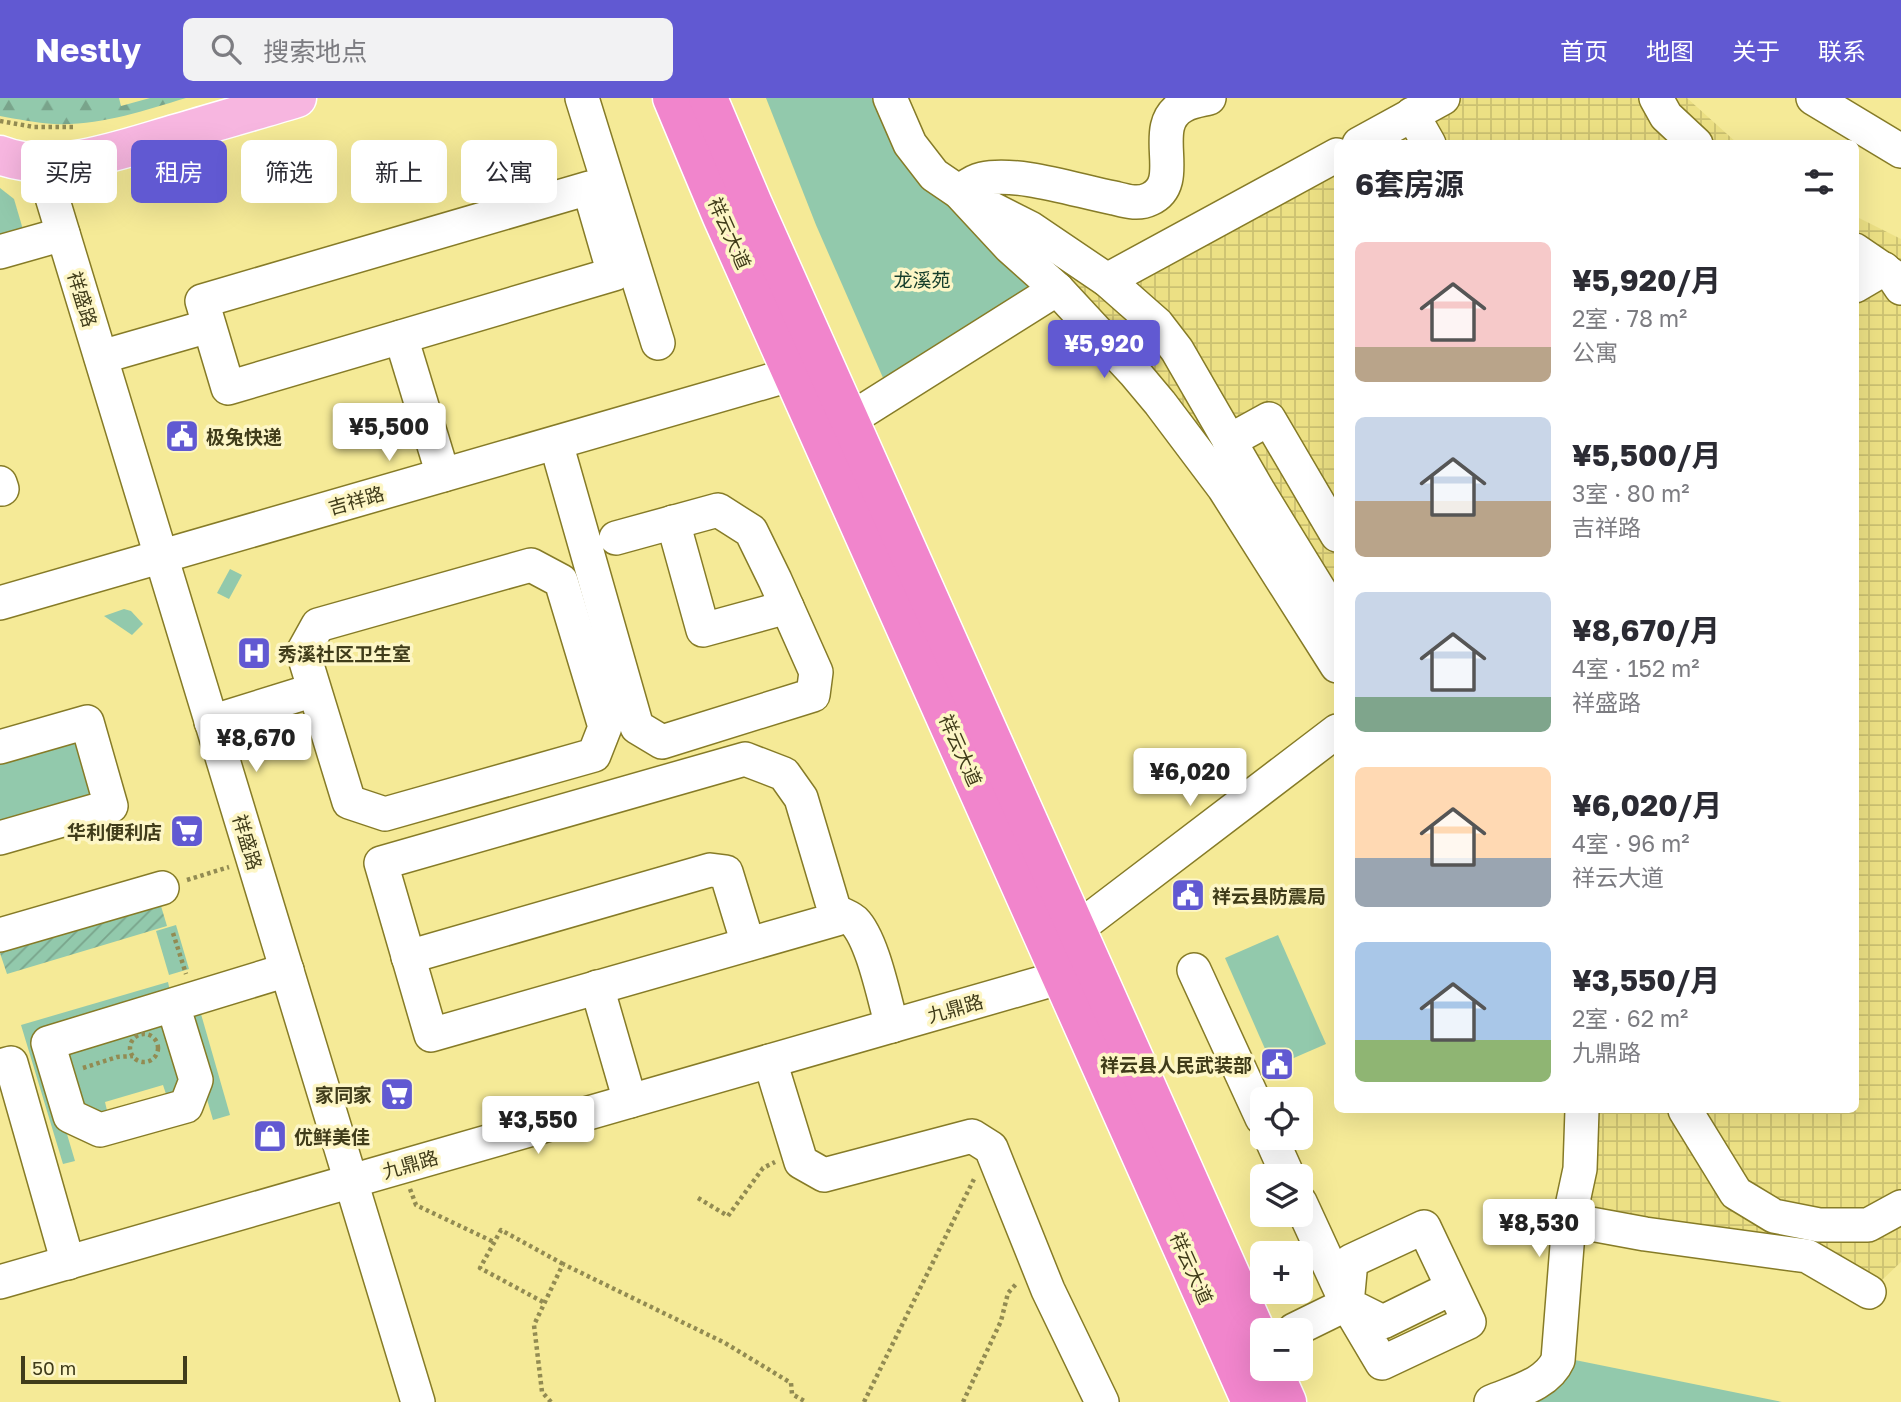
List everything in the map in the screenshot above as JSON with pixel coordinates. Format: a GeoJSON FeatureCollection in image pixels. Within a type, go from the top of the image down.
{"type":"FeatureCollection","features":[{"type":"Feature","properties":{"kind":"highway","name":"祥云大道"},"geometry":{"type":"LineString","coordinates":[[673,98],[722,217],[808,369],[1077,972],[1251,1402]]}},
{"type":"Feature","properties":{"kind":"highway","name":"祥云大道"},"geometry":{"type":"LineString","coordinates":[[708,98],[753,204],[808,369],[849,420],[1077,929],[1077,972],[1250,1321]]}},
{"type":"Feature","properties":{"kind":"highway"},"geometry":{"type":"LineString","coordinates":[[1278,1381],[1287,1402]]}},
{"type":"Feature","properties":{"kind":"main road"},"geometry":{"type":"LineString","coordinates":[[117,150],[259,104],[297,98]]}},
{"type":"Feature","properties":{"kind":"main road"},"geometry":{"type":"LineString","coordinates":[[0,155],[21,161]]}},
{"type":"Feature","properties":{"kind":"street"},"geometry":{"type":"LineString","coordinates":[[582,98],[657,343]]}},
{"type":"Feature","properties":{"kind":"street"},"geometry":{"type":"LineString","coordinates":[[890,98],[901,127],[918,157],[934,175],[959,192],[1030,228],[1107,280],[1137,304],[1164,332],[1334,614]]}},
{"type":"Feature","properties":{"kind":"street"},"geometry":{"type":"LineString","coordinates":[[959,192],[974,181],[997,177],[1031,181],[1128,201],[1146,201],[1166,183],[1169,119],[1186,104],[1209,98]]}},
{"type":"Feature","properties":{"kind":"street"},"geometry":{"type":"LineString","coordinates":[[1366,140],[1443,98]]}},
{"type":"Feature","properties":{"kind":"street"},"geometry":{"type":"LineString","coordinates":[[1656,98],[1666,116],[1692,140]]}},
{"type":"Feature","properties":{"kind":"street"},"geometry":{"type":"LineString","coordinates":[[1813,98],[1901,151]]}},
{"type":"Feature","properties":{"kind":"street"},"geometry":{"type":"LineString","coordinates":[[1412,114],[1427,140]]}},
{"type":"Feature","properties":{"kind":"street"},"geometry":{"type":"LineString","coordinates":[[1107,280],[1334,157]]}},
{"type":"Feature","properties":{"kind":"street"},"geometry":{"type":"LineString","coordinates":[[589,188],[614,274],[401,337],[228,388],[202,301],[589,188]]}},
{"type":"Feature","properties":{"kind":"street"},"geometry":{"type":"LineString","coordinates":[[959,192],[1010,247],[1057,289],[1143,383],[1224,488],[1334,661]]}},
{"type":"Feature","properties":{"kind":"street","name":"祥盛路"},"geometry":{"type":"LineString","coordinates":[[54,203],[418,1402]]}},
{"type":"Feature","properties":{"kind":"street"},"geometry":{"type":"LineString","coordinates":[[0,253],[63,234]]}},
{"type":"Feature","properties":{"kind":"street"},"geometry":{"type":"LineString","coordinates":[[1859,253],[1893,279]]}},
{"type":"Feature","properties":{"kind":"street"},"geometry":{"type":"LineString","coordinates":[[1859,284],[1893,279]]}},
{"type":"Feature","properties":{"kind":"street"},"geometry":{"type":"LineString","coordinates":[[849,420],[1057,289]]}},
{"type":"Feature","properties":{"kind":"street"},"geometry":{"type":"LineString","coordinates":[[103,366],[212,335]]}},
{"type":"Feature","properties":{"kind":"street"},"geometry":{"type":"LineString","coordinates":[[401,337],[443,475]]}},
{"type":"Feature","properties":{"kind":"street","name":"吉祥路"},"geometry":{"type":"LineString","coordinates":[[0,603],[808,369]]}},
{"type":"Feature","properties":{"kind":"street"},"geometry":{"type":"LineString","coordinates":[[1229,441],[1269,419],[1334,530]]}},
{"type":"Feature","properties":{"kind":"street"},"geometry":{"type":"LineString","coordinates":[[556,443],[637,727],[662,742],[813,695],[816,672],[751,531],[718,510],[616,538]]}},
{"type":"Feature","properties":{"kind":"street"},"geometry":{"type":"LineString","coordinates":[[0,483],[0,489]]}},
{"type":"Feature","properties":{"kind":"street"},"geometry":{"type":"LineString","coordinates":[[673,522],[703,630],[787,607]]}},
{"type":"Feature","properties":{"kind":"street"},"geometry":{"type":"LineString","coordinates":[[531,565],[561,580],[605,727],[594,755],[385,814],[349,802],[314,690],[303,652],[318,625],[531,565]]}},
{"type":"Feature","properties":{"kind":"street"},"geometry":{"type":"LineString","coordinates":[[211,722],[314,690]]}},
{"type":"Feature","properties":{"kind":"street"},"geometry":{"type":"LineString","coordinates":[[0,747],[87,722],[111,806],[0,838]]}},
{"type":"Feature","properties":{"kind":"street"},"geometry":{"type":"LineString","coordinates":[[1077,929],[1334,732]]}},
{"type":"Feature","properties":{"kind":"street"},"geometry":{"type":"LineString","coordinates":[[745,759],[783,774],[801,798],[836,919],[748,944],[431,1035],[381,863],[745,759]]}},
{"type":"Feature","properties":{"kind":"street"},"geometry":{"type":"LineString","coordinates":[[408,957],[710,870],[726,872],[748,944]]}},
{"type":"Feature","properties":{"kind":"street"},"geometry":{"type":"LineString","coordinates":[[0,935],[162,888]]}},
{"type":"Feature","properties":{"kind":"street"},"geometry":{"type":"LineString","coordinates":[[834,911],[848,916],[863,933],[892,1026]]}},
{"type":"Feature","properties":{"kind":"street"},"geometry":{"type":"LineString","coordinates":[[183,1001],[196,1080],[186,1106],[100,1130],[70,1116],[48,1043],[183,1001],[287,970]]}},
{"type":"Feature","properties":{"kind":"street"},"geometry":{"type":"LineString","coordinates":[[1194,970],[1250,1092]]}},
{"type":"Feature","properties":{"kind":"street","name":"九鼎路"},"geometry":{"type":"LineString","coordinates":[[0,1282],[1077,972]]}},
{"type":"Feature","properties":{"kind":"street"},"geometry":{"type":"LineString","coordinates":[[597,988],[630,1101]]}},
{"type":"Feature","properties":{"kind":"street"},"geometry":{"type":"LineString","coordinates":[[769,1061],[801,1162],[824,1175],[972,1136],[991,1148],[1048,1290],[1102,1402]]}},
{"type":"Feature","properties":{"kind":"street"},"geometry":{"type":"LineString","coordinates":[[0,1066],[11,1063],[68,1263]]}},
{"type":"Feature","properties":{"kind":"street"},"geometry":{"type":"LineString","coordinates":[[1491,1402],[1544,1378],[1558,1360],[1569,1220],[1580,1168],[1582,1113]]}},
{"type":"Feature","properties":{"kind":"street"},"geometry":{"type":"LineString","coordinates":[[1687,1113],[1736,1193],[1774,1216],[1819,1225],[1868,1225],[1901,1207]]}},
{"type":"Feature","properties":{"kind":"street"},"geometry":{"type":"LineString","coordinates":[[1569,1220],[1645,1234],[1807,1256],[1869,1293]]}},
{"type":"Feature","properties":{"kind":"street"},"geometry":{"type":"LineString","coordinates":[[1311,1227],[1346,1304],[1383,1322],[1452,1288],[1424,1227],[1351,1261],[1346,1304]]}},
{"type":"Feature","properties":{"kind":"street"},"geometry":{"type":"LineString","coordinates":[[1313,1320],[1346,1304]]}},
{"type":"Feature","properties":{"kind":"path"},"geometry":{"type":"LineString","coordinates":[[0,121],[34,127],[86,127]]}},
{"type":"Feature","properties":{"kind":"path"},"geometry":{"type":"LineString","coordinates":[[162,888],[254,860]]}},
{"type":"Feature","properties":{"kind":"path"},"geometry":{"type":"LineString","coordinates":[[173,933],[183,1001]]}},
{"type":"Feature","properties":{"kind":"path"},"geometry":{"type":"LineString","coordinates":[[59,1081],[92,1064],[117,1057],[133,1056],[141,1061],[150,1060],[157,1053],[155,1039],[147,1034],[134,1038],[130,1046],[133,1056]]}},
{"type":"Feature","properties":{"kind":"path"},"geometry":{"type":"LineString","coordinates":[[698,1198],[728,1216],[763,1168],[797,1149]]}},
{"type":"Feature","properties":{"kind":"path"},"geometry":{"type":"LineString","coordinates":[[403,1166],[416,1205],[494,1242]]}},
{"type":"Feature","properties":{"kind":"path"},"geometry":{"type":"LineString","coordinates":[[863,1402],[979,1168]]}},
{"type":"Feature","properties":{"kind":"path"},"geometry":{"type":"LineString","coordinates":[[543,1302],[480,1268],[501,1230],[563,1264],[725,1343],[791,1383],[792,1394],[806,1402]]}},
{"type":"Feature","properties":{"kind":"path"},"geometry":{"type":"LineString","coordinates":[[963,1402],[1002,1321],[1008,1293],[1037,1262]]}},
{"type":"Feature","properties":{"kind":"path"},"geometry":{"type":"LineString","coordinates":[[551,1402],[542,1392],[534,1325],[563,1264]]}},
{"type":"Feature","properties":{"kind":"shaded area"},"geometry":{"type":"Polygon","coordinates":[[[1414,98],[1687,98],[1734,140],[1336,140],[1414,98]]]}},
{"type":"Feature","properties":{"kind":"shaded area"},"geometry":{"type":"Polygon","coordinates":[[[1334,141],[1334,650],[1060,287],[1334,141]]]}},
{"type":"Feature","properties":{"kind":"shaded area"},"geometry":{"type":"Polygon","coordinates":[[[1859,218],[1901,239],[1901,1262],[1882,1280],[1816,1241],[1585,1210],[1589,1113],[1859,1113],[1859,218]]]}},
{"type":"Feature","properties":{"kind":"green space"},"geometry":{"type":"Polygon","coordinates":[[[0,98],[119,98],[121,106],[150,98],[186,98],[104,120],[54,124],[0,116],[0,98]]]}},
{"type":"Feature","properties":{"kind":"green space","name":"龙溪苑"},"geometry":{"type":"Polygon","coordinates":[[[766,98],[881,98],[1022,275],[1029,291],[887,387],[816,225],[766,98]]]}},
{"type":"Feature","properties":{"kind":"green space"},"geometry":{"type":"Polygon","coordinates":[[[0,188],[14,199],[24,233],[0,240],[0,188]]]}},
{"type":"Feature","properties":{"kind":"green space"},"geometry":{"type":"Polygon","coordinates":[[[230,569],[242,575],[229,599],[217,593],[230,569]]]}},
{"type":"Feature","properties":{"kind":"green space"},"geometry":{"type":"Polygon","coordinates":[[[124,609],[131,611],[143,624],[132,635],[104,616],[124,609]]]}},
{"type":"Feature","properties":{"kind":"green space"},"geometry":{"type":"Polygon","coordinates":[[[72,733],[92,799],[0,826],[0,754],[72,733]]]}},
{"type":"Feature","properties":{"kind":"green space"},"geometry":{"type":"Polygon","coordinates":[[[161,906],[167,926],[7,974],[0,953],[161,906]]]}},
{"type":"Feature","properties":{"kind":"green space"},"geometry":{"type":"Polygon","coordinates":[[[176,925],[189,969],[169,975],[156,931],[176,925]]]}},
{"type":"Feature","properties":{"kind":"green space"},"geometry":{"type":"Polygon","coordinates":[[[1278,935],[1326,1044],[1273,1067],[1225,958],[1278,935]]]}},
{"type":"Feature","properties":{"kind":"green space"},"geometry":{"type":"Polygon","coordinates":[[[168,982],[170,991],[36,1030],[75,1161],[63,1164],[21,1025],[168,982]]]}},
{"type":"Feature","properties":{"kind":"green space"},"geometry":{"type":"Polygon","coordinates":[[[199,1007],[230,1115],[213,1120],[185,1023],[199,1007]]]}},
{"type":"Feature","properties":{"kind":"green space"},"geometry":{"type":"Polygon","coordinates":[[[150,1021],[169,1030],[184,1080],[169,1103],[163,1085],[105,1102],[109,1119],[77,1112],[62,1065],[72,1044],[150,1021]]]}},
{"type":"Feature","properties":{"kind":"green space"},"geometry":{"type":"Polygon","coordinates":[[[1570,1359],[1782,1402],[1505,1402],[1570,1359]]]}},
{"type":"Feature","properties":{"kind":"place","name":"极兔快递"},"geometry":{"type":"Point","coordinates":[182,436]}},
{"type":"Feature","properties":{"kind":"place","name":"秀溪社区卫生室"},"geometry":{"type":"Point","coordinates":[254,653]}},
{"type":"Feature","properties":{"kind":"place","name":"华利便利店"},"geometry":{"type":"Point","coordinates":[187,831]}},
{"type":"Feature","properties":{"kind":"place","name":"祥云县防震局"},"geometry":{"type":"Point","coordinates":[1188,895]}},
{"type":"Feature","properties":{"kind":"place","name":"祥云县人民武装部"},"geometry":{"type":"Point","coordinates":[1277,1064]}},
{"type":"Feature","properties":{"kind":"place","name":"家同家"},"geometry":{"type":"Point","coordinates":[397,1094]}},
{"type":"Feature","properties":{"kind":"place","name":"优鲜美佳"},"geometry":{"type":"Point","coordinates":[270,1136]}}]}
